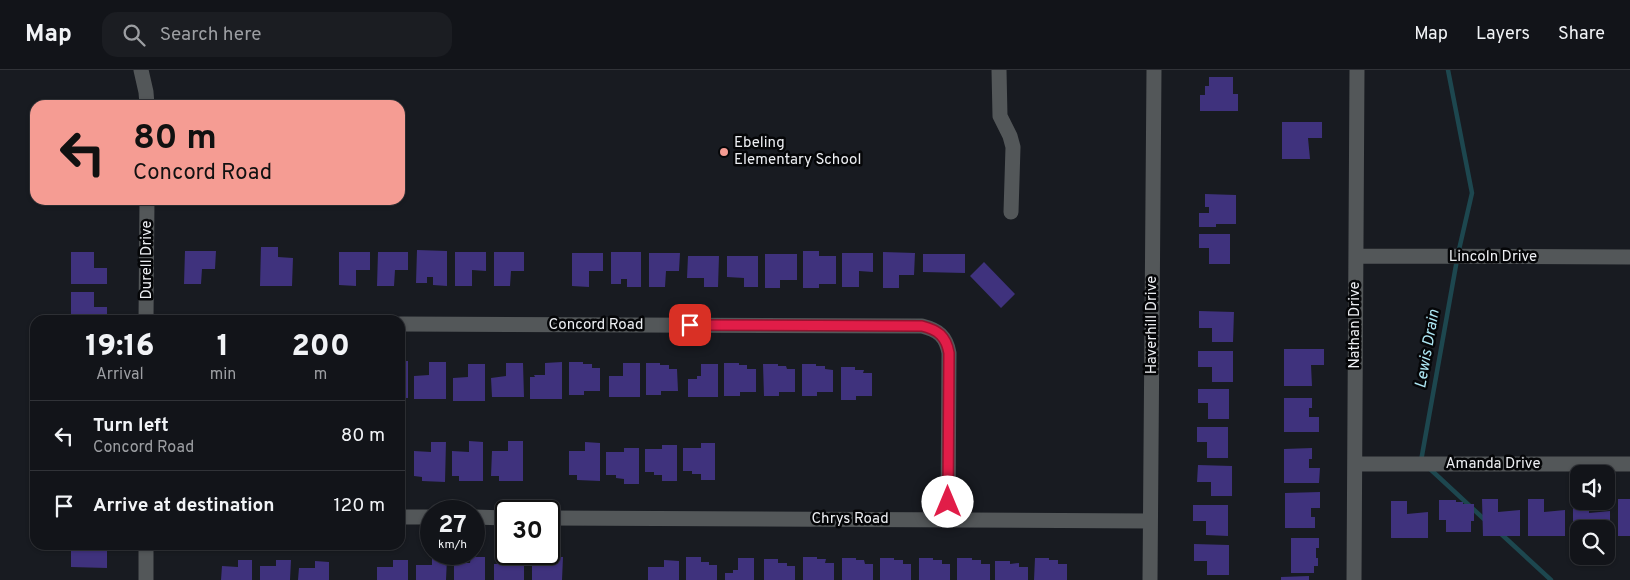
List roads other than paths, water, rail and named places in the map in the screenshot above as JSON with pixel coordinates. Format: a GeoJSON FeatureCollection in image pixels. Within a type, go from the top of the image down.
{"type":"FeatureCollection","features":[{"type":"Feature","properties":{"kind":"street"},"geometry":{"type":"LineString","coordinates":[[141,70],[147,100]]}},
{"type":"Feature","properties":{"kind":"street"},"geometry":{"type":"LineString","coordinates":[[999,70],[1000,116],[1013,147],[1011,212]]}},
{"type":"Feature","properties":{"kind":"street","name":"Haverhill Drive"},"geometry":{"type":"LineString","coordinates":[[1150,580],[1154,70]]}},
{"type":"Feature","properties":{"kind":"street","name":"Nathan Drive"},"geometry":{"type":"LineString","coordinates":[[1354,580],[1357,70]]}},
{"type":"Feature","properties":{"kind":"street","name":"Durell Drive"},"geometry":{"type":"LineString","coordinates":[[146,315],[147,205]]}},
{"type":"Feature","properties":{"kind":"street","name":"Lincoln Drive"},"geometry":{"type":"LineString","coordinates":[[1356,256],[1630,257]]}},
{"type":"Feature","properties":{"kind":"street","name":"Concord Road"},"geometry":{"type":"LineString","coordinates":[[405,324],[922,326],[933,328],[941,333],[947,342],[949,353],[948,519]]}},
{"type":"Feature","properties":{"kind":"street","name":"Amanda Drive"},"geometry":{"type":"LineString","coordinates":[[1355,464],[1630,464]]}},
{"type":"Feature","properties":{"kind":"street"},"geometry":{"type":"LineString","coordinates":[[405,517],[420,517]]}},
{"type":"Feature","properties":{"kind":"street","name":"Chrys Road"},"geometry":{"type":"LineString","coordinates":[[560,518],[1150,521]]}},
{"type":"Feature","properties":{"kind":"street"},"geometry":{"type":"LineString","coordinates":[[146,550],[146,580]]}},
{"type":"Feature","properties":{"kind":"waterway","name":"Lewis Drain"},"geometry":{"type":"LineString","coordinates":[[1421,461],[1458,254],[1472,193],[1448,70]]}},
{"type":"Feature","properties":{"kind":"waterway","name":"Lewis Drain"},"geometry":{"type":"LineString","coordinates":[[1429,468],[1485,520]]}},
{"type":"Feature","properties":{"kind":"waterway","name":"Lewis Drain"},"geometry":{"type":"LineString","coordinates":[[1499,532],[1551,580]]}},
{"type":"Feature","properties":{"kind":"place","name":"Ebeling Elementary School"},"geometry":{"type":"Point","coordinates":[724,152]}}]}
